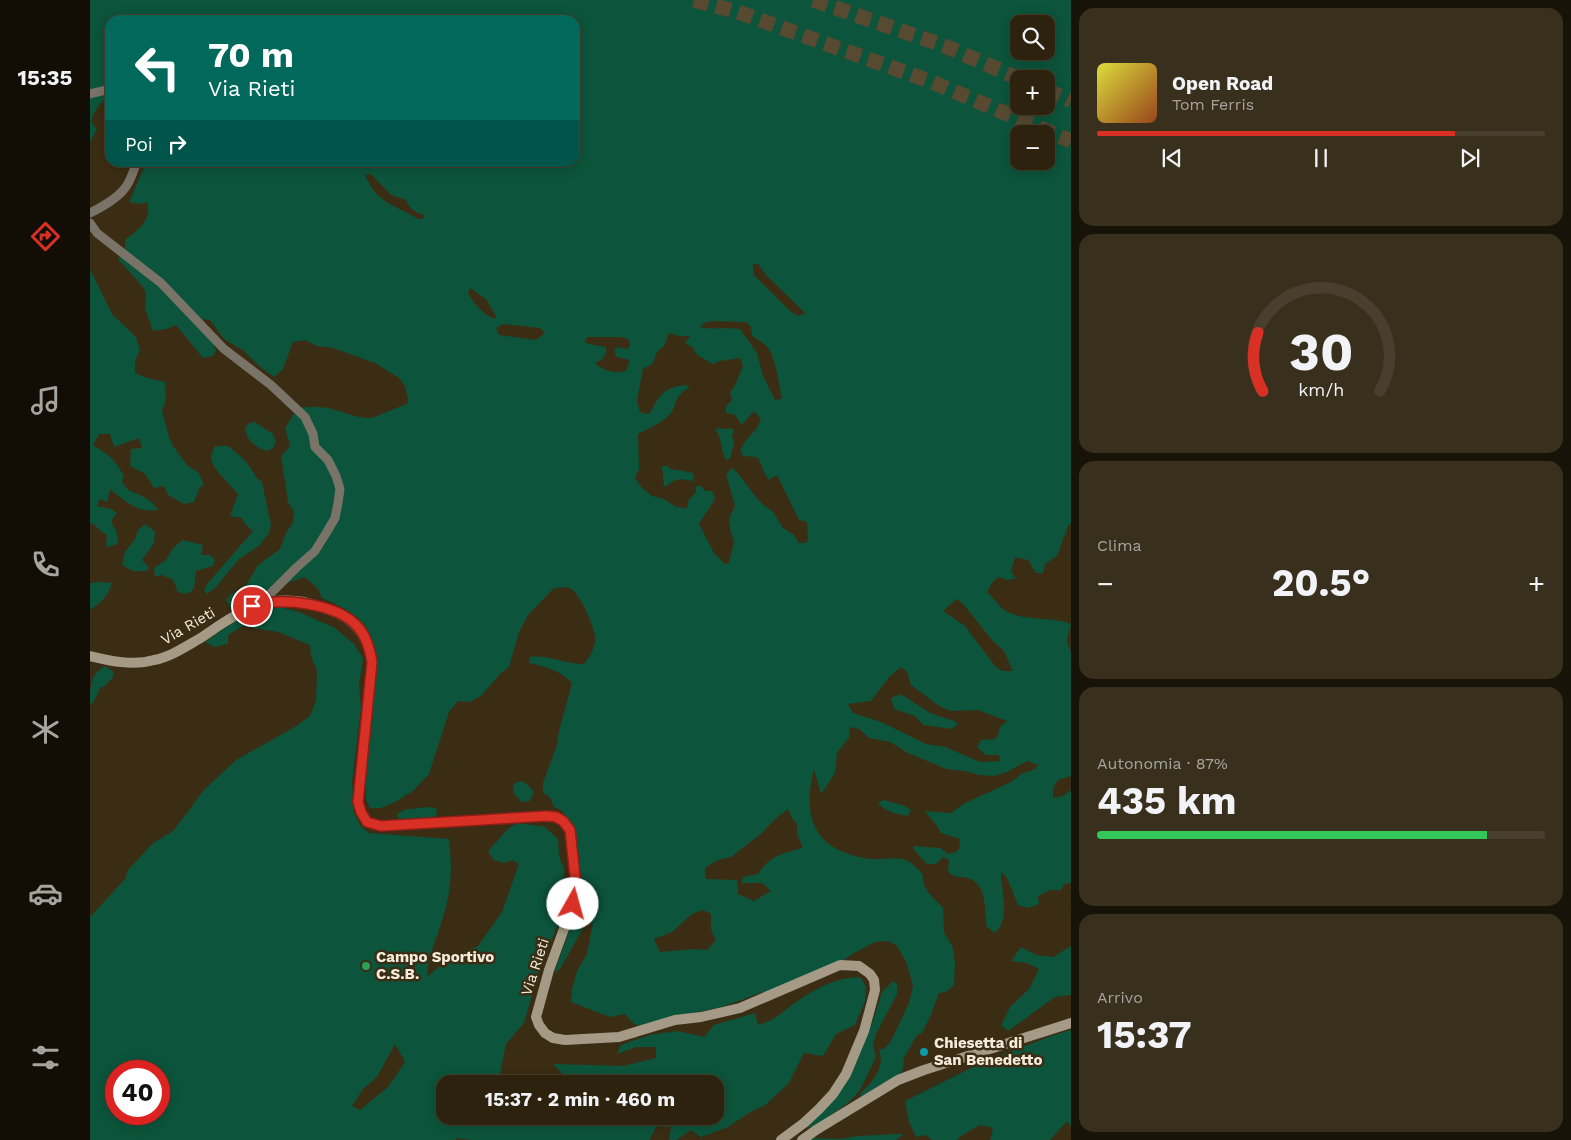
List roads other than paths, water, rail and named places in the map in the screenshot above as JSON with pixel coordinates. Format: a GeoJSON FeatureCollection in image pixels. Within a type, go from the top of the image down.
{"type":"FeatureCollection","features":[{"type":"Feature","properties":{"kind":"street"},"geometry":{"type":"LineString","coordinates":[[90,94],[105,90]]}},
{"type":"Feature","properties":{"kind":"street"},"geometry":{"type":"LineString","coordinates":[[90,213],[100,208],[123,190],[130,180],[135,167]]}},
{"type":"Feature","properties":{"kind":"street"},"geometry":{"type":"LineString","coordinates":[[90,223],[97,233],[161,283],[224,349],[271,385],[305,417],[313,434],[315,447],[328,460],[336,476],[340,489],[338,503],[335,518],[328,530],[315,551],[262,602]]}},
{"type":"Feature","properties":{"kind":"street","name":"Via Rieti"},"geometry":{"type":"LineString","coordinates":[[90,656],[127,663],[139,663],[168,656],[188,646],[241,612],[262,602],[303,602],[340,613],[359,628],[366,640],[372,662],[358,802],[367,822],[381,826],[547,816],[556,817],[563,821],[570,830],[576,886],[573,904],[539,1003],[536,1017],[545,1033],[553,1038],[564,1040],[619,1037],[675,1020],[701,1017],[740,1008],[840,965],[859,966],[870,974],[874,980],[875,990],[861,1038],[846,1074],[833,1094],[819,1109],[781,1140]]}},
{"type":"Feature","properties":{"kind":"street"},"geometry":{"type":"LineString","coordinates":[[802,1140],[898,1080],[1071,1023]]}},
{"type":"Feature","properties":{"kind":"tunnel"},"geometry":{"type":"LineString","coordinates":[[694,0],[738,12],[932,82],[1071,141]]}},
{"type":"Feature","properties":{"kind":"tunnel"},"geometry":{"type":"LineString","coordinates":[[813,0],[945,46],[1010,75]]}},
{"type":"Feature","properties":{"kind":"tunnel"},"geometry":{"type":"LineString","coordinates":[[1055,94],[1071,101]]}},
{"type":"Feature","properties":{"kind":"place","name":"Campo Sportivo C.S.B."},"geometry":{"type":"Point","coordinates":[366,966]}},
{"type":"Feature","properties":{"kind":"place","name":"Chiesetta di San Benedetto"},"geometry":{"type":"Point","coordinates":[924,1052]}}]}
